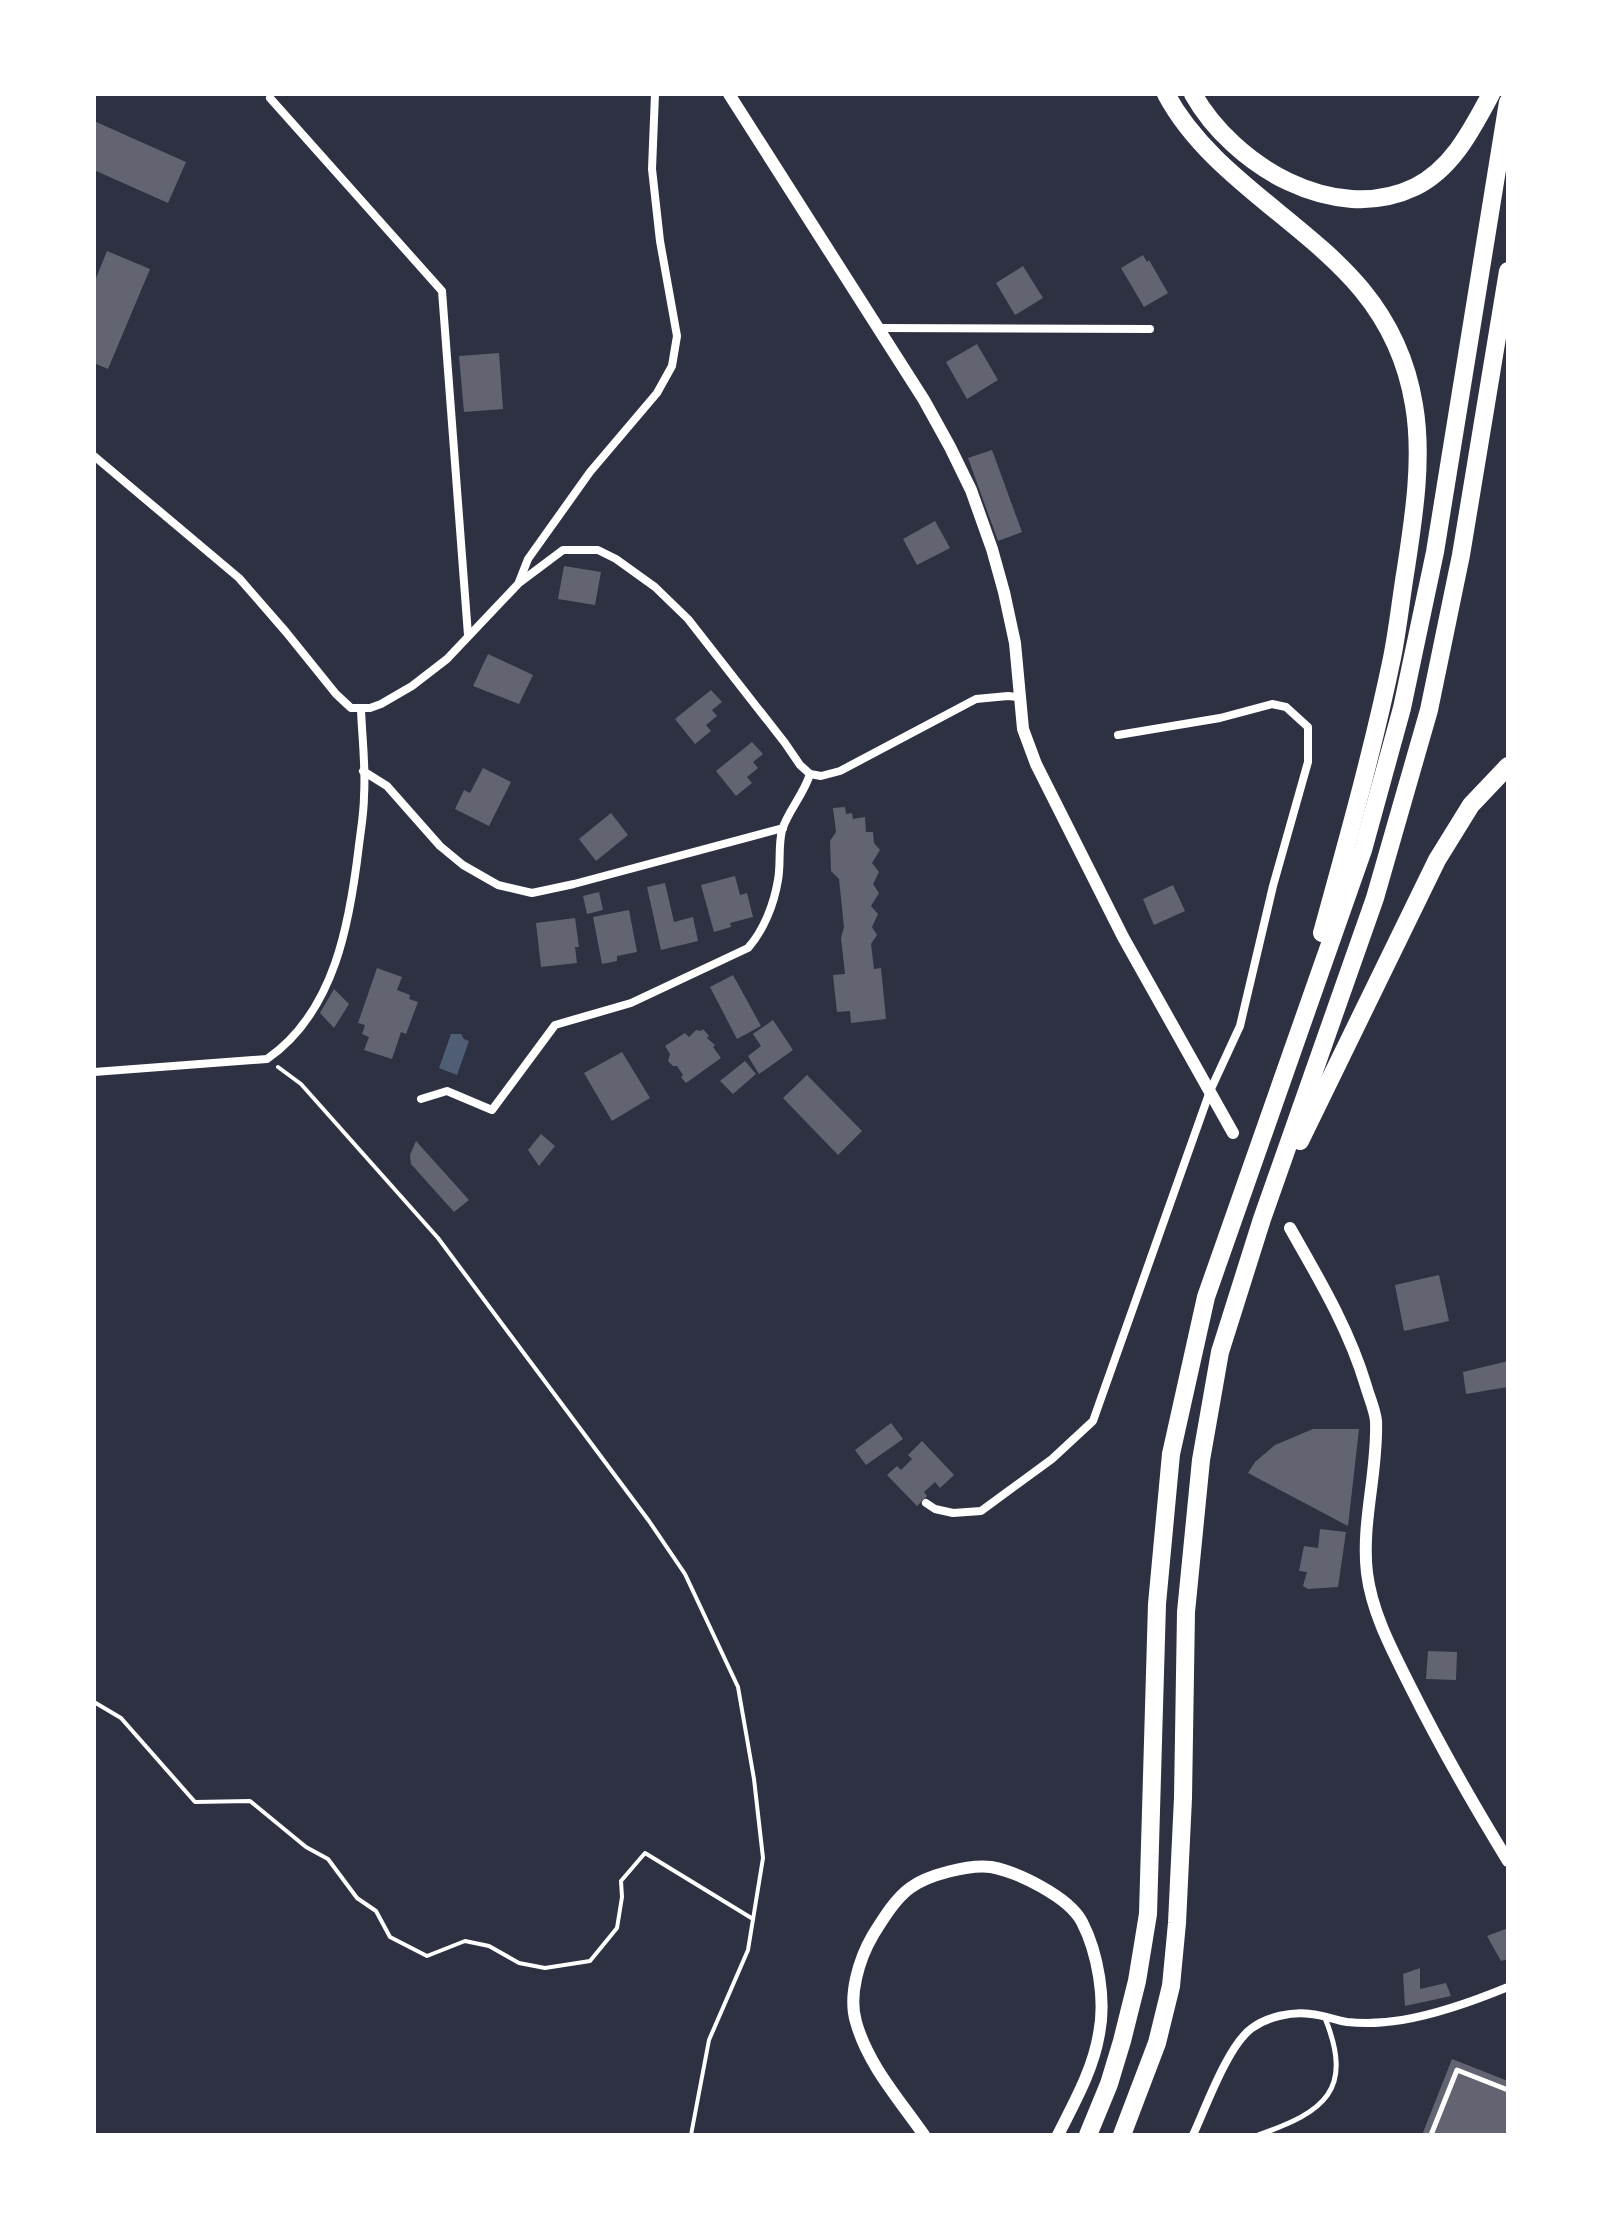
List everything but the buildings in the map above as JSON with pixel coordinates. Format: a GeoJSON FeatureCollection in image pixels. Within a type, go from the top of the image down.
{"type":"FeatureCollection","features":[{"type":"Feature","properties":{"kind":"highway"},"geometry":{"type":"LineString","coordinates":[[1166,94],[1198,139],[1362,290],[1391,330],[1414,406],[1417,457],[1414,516],[1393,656],[1359,799],[1279,1091]]}},
{"type":"Feature","properties":{"kind":"highway"},"geometry":{"type":"LineString","coordinates":[[1193,94],[1220,132],[1242,153],[1306,191],[1382,198],[1416,187],[1444,167],[1464,143],[1491,94]]}},
{"type":"Feature","properties":{"kind":"highway"},"geometry":{"type":"LineString","coordinates":[[1088,2135],[1109,2084],[1122,2041],[1137,1981],[1148,1914],[1157,1604],[1171,1454],[1206,1297],[1363,850],[1402,708],[1435,552],[1508,102]]}},
{"type":"Feature","properties":{"kind":"highway"},"geometry":{"type":"LineString","coordinates":[[1122,2135],[1157,2043],[1171,1986],[1183,1798],[1186,1612],[1201,1460],[1220,1352],[1262,1219],[1375,898],[1429,710],[1461,555],[1508,271]]}},
{"type":"Feature","properties":{"kind":"highway"},"geometry":{"type":"LineString","coordinates":[[1262,1219],[1437,860],[1471,805],[1508,766]]}},
{"type":"Feature","properties":{"kind":"street"},"geometry":{"type":"LineString","coordinates":[[519,583],[528,559],[590,472],[657,393],[672,366],[677,336],[660,241],[652,169],[655,94]]}},
{"type":"Feature","properties":{"kind":"street"},"geometry":{"type":"LineString","coordinates":[[729,94],[930,412],[971,490],[1004,592],[1015,643],[1023,729],[1036,764],[1123,937],[1233,1133]]}},
{"type":"Feature","properties":{"kind":"street"},"geometry":{"type":"LineString","coordinates":[[270,98],[442,291],[468,635]]}},
{"type":"Feature","properties":{"kind":"street"},"geometry":{"type":"LineString","coordinates":[[878,328],[1150,329]]}},
{"type":"Feature","properties":{"kind":"street"},"geometry":{"type":"LineString","coordinates":[[94,456],[239,578],[351,708],[381,704],[412,686],[447,659],[519,583],[563,550],[598,550],[655,587],[688,619],[810,774],[830,776],[976,699],[1019,697]]}},
{"type":"Feature","properties":{"kind":"street"},"geometry":{"type":"LineString","coordinates":[[926,1503],[935,1509],[953,1513],[981,1511],[1052,1459],[1093,1421],[1210,1091],[1240,1026],[1273,886],[1308,762],[1308,727],[1286,707],[1272,704],[1220,718],[1118,735]]}},
{"type":"Feature","properties":{"kind":"street"},"geometry":{"type":"LineString","coordinates":[[94,1072],[267,1059],[285,1046],[304,1022],[337,962],[356,874],[364,795],[361,709]]}},
{"type":"Feature","properties":{"kind":"street"},"geometry":{"type":"LineString","coordinates":[[363,771],[387,786],[440,846],[463,865],[498,885],[532,893],[783,828]]}},
{"type":"Feature","properties":{"kind":"street"},"geometry":{"type":"LineString","coordinates":[[421,1099],[447,1091],[492,1110],[555,1025],[631,1003],[748,948],[759,935],[778,881],[783,828],[807,786],[810,774]]}},
{"type":"Feature","properties":{"kind":"street"},"geometry":{"type":"LineString","coordinates":[[1290,1228],[1349,1338],[1376,1419],[1366,1538],[1367,1573],[1373,1603],[1385,1636],[1436,1739],[1508,1861]]}},
{"type":"Feature","properties":{"kind":"street"},"geometry":{"type":"LineString","coordinates":[[924,2135],[868,2056],[854,2019],[855,1980],[865,1949],[885,1916],[910,1887],[948,1870],[989,1867],[1020,1876],[1060,1898],[1081,1920],[1098,1969],[1101,2004],[1099,2034],[1086,2079],[1058,2135]]}},
{"type":"Feature","properties":{"kind":"street"},"geometry":{"type":"LineString","coordinates":[[1193,2135],[1239,2040],[1264,2021],[1286,2015],[1312,2014],[1345,2022],[1403,2020],[1476,2000],[1508,1987]]}},
{"type":"Feature","properties":{"kind":"lane"},"geometry":{"type":"LineString","coordinates":[[1258,2135],[1305,2114],[1324,2101],[1333,2088],[1337,2064],[1334,2042],[1324,2017]]}},
{"type":"Feature","properties":{"kind":"lane"},"geometry":{"type":"LineString","coordinates":[[1431,2135],[1457,2070],[1508,2090]]}},
{"type":"Feature","properties":{"kind":"path"},"geometry":{"type":"LineString","coordinates":[[267,1059],[301,1084],[438,1238],[685,1574],[738,1687],[754,1779],[763,1858],[748,1950],[709,2040],[691,2135]]}},
{"type":"Feature","properties":{"kind":"path"},"geometry":{"type":"LineString","coordinates":[[94,1702],[121,1718],[195,1802],[250,1801],[306,1847],[328,1859],[357,1898],[376,1911],[390,1937],[427,1956],[465,1941],[489,1946],[519,1963],[545,1968],[590,1961],[617,1928],[621,1881],[645,1853],[753,1919]]}},
{"type":"Feature","properties":{"kind":"water"},"geometry":{"type":"Polygon","coordinates":[[[451,1034],[461,1034],[469,1041],[457,1075],[439,1068],[451,1034]]]}}]}
